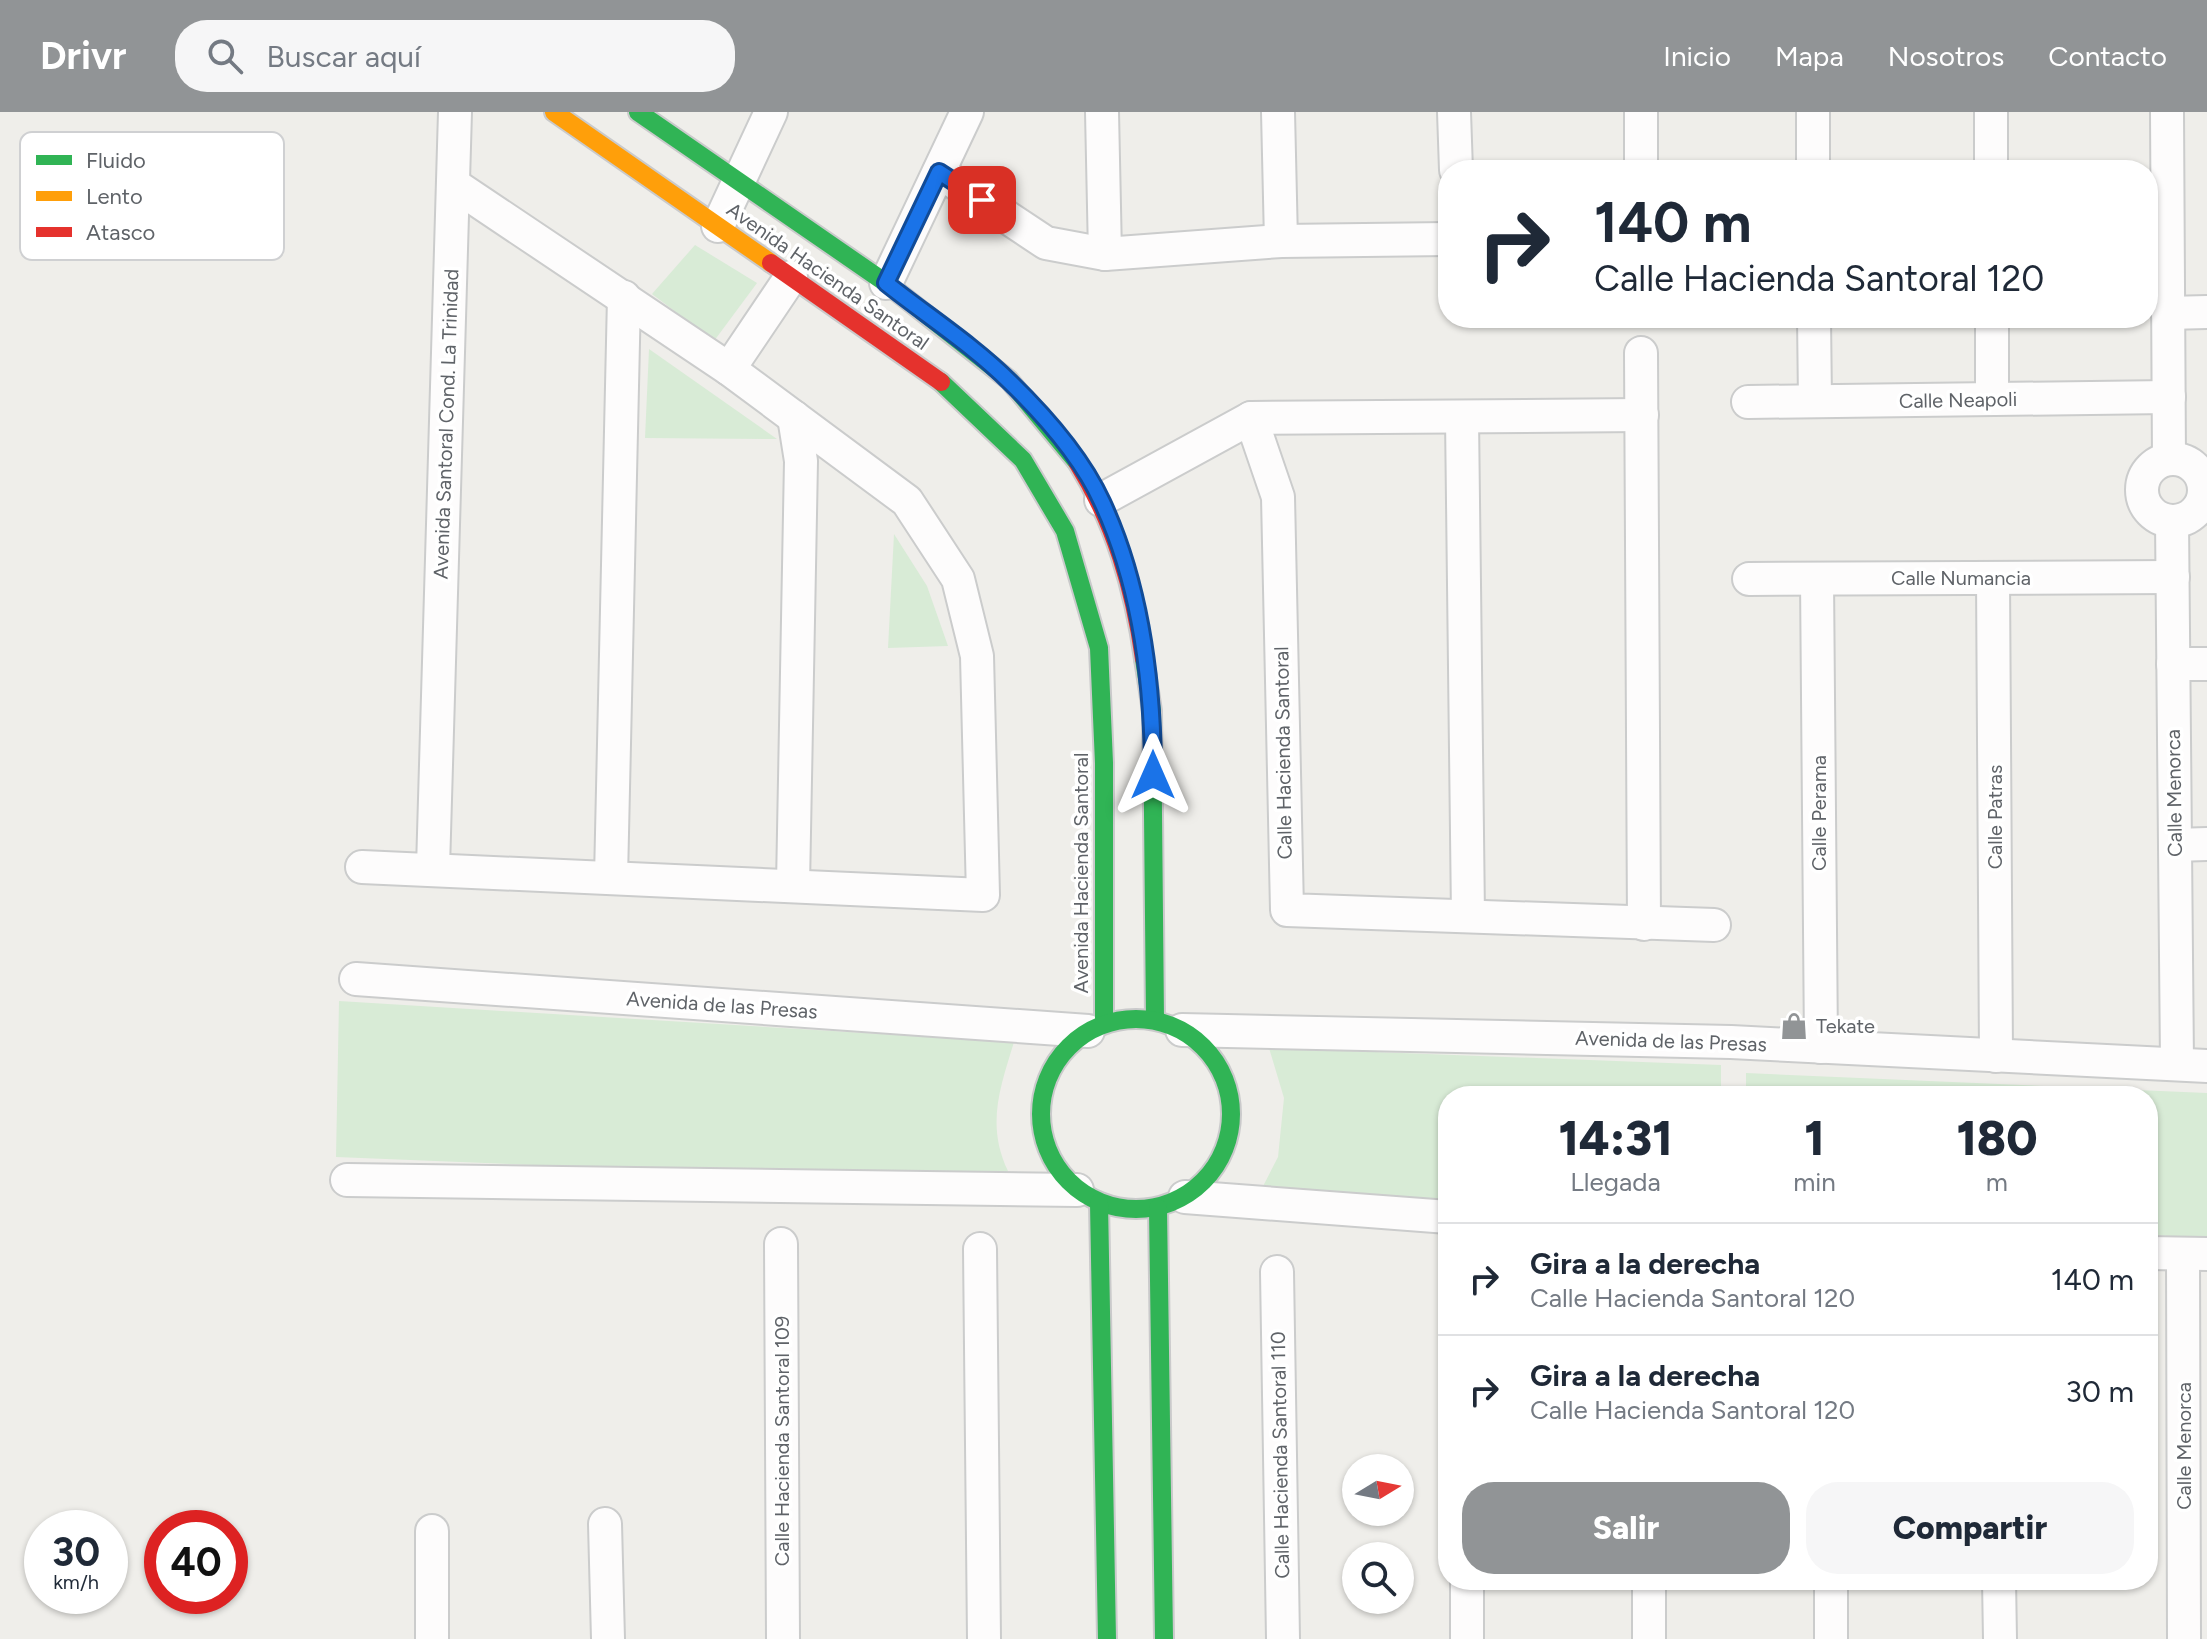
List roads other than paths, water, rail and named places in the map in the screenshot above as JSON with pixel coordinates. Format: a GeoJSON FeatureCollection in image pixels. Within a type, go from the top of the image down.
{"type":"FeatureCollection","features":[{"type":"Feature","properties":{"kind":"street"},"geometry":{"type":"LineString","coordinates":[[362,867],[983,895],[977,656],[958,579],[907,501],[729,369],[453,184],[455,112]]}},
{"type":"Feature","properties":{"kind":"street","name":"Avenida Hacienda Santoral"},"geometry":{"type":"LineString","coordinates":[[554,112],[950,388],[1023,460],[1065,531],[1099,648],[1104,763],[1096,1027]]}},
{"type":"Feature","properties":{"kind":"street","name":"Avenida Hacienda Santoral"},"geometry":{"type":"LineString","coordinates":[[638,112],[886,283],[1009,380],[1073,455],[1101,500],[1127,574],[1140,630],[1152,711],[1168,1024]]}},
{"type":"Feature","properties":{"kind":"street"},"geometry":{"type":"LineString","coordinates":[[718,226],[771,112]]}},
{"type":"Feature","properties":{"kind":"street"},"geometry":{"type":"LineString","coordinates":[[886,283],[967,112]]}},
{"type":"Feature","properties":{"kind":"street"},"geometry":{"type":"LineString","coordinates":[[1102,112],[1105,254]]}},
{"type":"Feature","properties":{"kind":"street"},"geometry":{"type":"LineString","coordinates":[[1278,112],[1281,241]]}},
{"type":"Feature","properties":{"kind":"street"},"geometry":{"type":"LineString","coordinates":[[1454,112],[1456,160]]}},
{"type":"Feature","properties":{"kind":"street"},"geometry":{"type":"LineString","coordinates":[[1641,112],[1641,160]]}},
{"type":"Feature","properties":{"kind":"street"},"geometry":{"type":"LineString","coordinates":[[1813,112],[1813,160]]}},
{"type":"Feature","properties":{"kind":"street"},"geometry":{"type":"LineString","coordinates":[[1991,112],[1991,160]]}},
{"type":"Feature","properties":{"kind":"street"},"geometry":{"type":"LineString","coordinates":[[2167,112],[2169,459]]}},
{"type":"Feature","properties":{"kind":"street"},"geometry":{"type":"LineString","coordinates":[[939,172],[1046,243],[1105,254],[1281,241],[1438,239]]}},
{"type":"Feature","properties":{"kind":"street","name":"Avenida Santoral Cond. La Trinidad"},"geometry":{"type":"LineString","coordinates":[[433,868],[453,184]]}},
{"type":"Feature","properties":{"kind":"street"},"geometry":{"type":"LineString","coordinates":[[729,369],[791,277]]}},
{"type":"Feature","properties":{"kind":"street"},"geometry":{"type":"LineString","coordinates":[[611,878],[624,297]]}},
{"type":"Feature","properties":{"kind":"street"},"geometry":{"type":"LineString","coordinates":[[2168,313],[2207,312]]}},
{"type":"Feature","properties":{"kind":"street"},"geometry":{"type":"LineString","coordinates":[[1814,328],[1815,401]]}},
{"type":"Feature","properties":{"kind":"street"},"geometry":{"type":"LineString","coordinates":[[1992,328],[1992,399]]}},
{"type":"Feature","properties":{"kind":"street"},"geometry":{"type":"LineString","coordinates":[[1641,353],[1644,924]]}},
{"type":"Feature","properties":{"kind":"street","name":"Calle Neapoli"},"geometry":{"type":"LineString","coordinates":[[1748,402],[2169,397]]}},
{"type":"Feature","properties":{"kind":"street"},"geometry":{"type":"LineString","coordinates":[[1101,500],[1251,418],[1642,415]]}},
{"type":"Feature","properties":{"kind":"street"},"geometry":{"type":"LineString","coordinates":[[793,885],[801,461],[794,417]]}},
{"type":"Feature","properties":{"kind":"street","name":"Calle Hacienda Santoral"},"geometry":{"type":"LineString","coordinates":[[1251,418],[1278,497],[1287,910],[1714,925]]}},
{"type":"Feature","properties":{"kind":"street"},"geometry":{"type":"LineString","coordinates":[[1462,418],[1468,916]]}},
{"type":"Feature","properties":{"kind":"street"},"geometry":{"type":"LineString","coordinates":[[2169,459],[2188,463],[2196,469],[2205,487],[2195,511],[2181,520],[2172,521],[2153,514],[2143,496],[2145,476],[2159,462],[2169,459]]}},
{"type":"Feature","properties":{"kind":"street","name":"Calle Menorca"},"geometry":{"type":"LineString","coordinates":[[2172,521],[2175,845],[2192,1065]]}},
{"type":"Feature","properties":{"kind":"street","name":"Calle Numancia"},"geometry":{"type":"LineString","coordinates":[[1749,579],[2173,577]]}},
{"type":"Feature","properties":{"kind":"street","name":"Calle Patras"},"geometry":{"type":"LineString","coordinates":[[1993,578],[1996,1056]]}},
{"type":"Feature","properties":{"kind":"street","name":"Calle Perama"},"geometry":{"type":"LineString","coordinates":[[1817,579],[1821,1047]]}},
{"type":"Feature","properties":{"kind":"street"},"geometry":{"type":"LineString","coordinates":[[2173,664],[2207,664]]}},
{"type":"Feature","properties":{"kind":"street"},"geometry":{"type":"LineString","coordinates":[[2175,845],[2207,844]]}},
{"type":"Feature","properties":{"kind":"street","name":"Avenida de las Presas"},"geometry":{"type":"LineString","coordinates":[[356,979],[1096,1027]]}},
{"type":"Feature","properties":{"kind":"street"},"geometry":{"type":"LineString","coordinates":[[1107,1639],[1113,1534],[1088,1197],[1053,1162],[1041,1126],[1044,1089],[1060,1055],[1096,1027],[1128,1018],[1168,1024],[1208,1050],[1225,1080],[1232,1113],[1227,1146],[1211,1175],[1172,1202]]}},
{"type":"Feature","properties":{"kind":"street","name":"Avenida de las Presas"},"geometry":{"type":"LineString","coordinates":[[1168,1024],[1821,1047],[2192,1065]]}},
{"type":"Feature","properties":{"kind":"street"},"geometry":{"type":"LineString","coordinates":[[347,1180],[1088,1197],[1138,1210],[1172,1202],[1438,1216]]}},
{"type":"Feature","properties":{"kind":"street"},"geometry":{"type":"LineString","coordinates":[[1164,1639],[1156,1533],[1172,1202]]}},
{"type":"Feature","properties":{"kind":"street","name":"Calle Hacienda Santoral 109"},"geometry":{"type":"LineString","coordinates":[[781,1244],[783,1639]]}},
{"type":"Feature","properties":{"kind":"street"},"geometry":{"type":"LineString","coordinates":[[980,1249],[984,1639]]}},
{"type":"Feature","properties":{"kind":"street"},"geometry":{"type":"LineString","coordinates":[[2158,1253],[2195,1254]]}},
{"type":"Feature","properties":{"kind":"street","name":"Calle Menorca"},"geometry":{"type":"LineString","coordinates":[[2184,1639],[2195,1485],[2195,1254]]}},
{"type":"Feature","properties":{"kind":"street","name":"Calle Hacienda Santoral 110"},"geometry":{"type":"LineString","coordinates":[[1277,1272],[1283,1639]]}},
{"type":"Feature","properties":{"kind":"street"},"geometry":{"type":"LineString","coordinates":[[605,1524],[608,1639]]}},
{"type":"Feature","properties":{"kind":"street"},"geometry":{"type":"LineString","coordinates":[[432,1531],[432,1639]]}},
{"type":"Feature","properties":{"kind":"street"},"geometry":{"type":"LineString","coordinates":[[1467,1590],[1467,1639]]}},
{"type":"Feature","properties":{"kind":"street"},"geometry":{"type":"LineString","coordinates":[[1649,1590],[1649,1639]]}},
{"type":"Feature","properties":{"kind":"street"},"geometry":{"type":"LineString","coordinates":[[1831,1590],[1831,1639]]}},
{"type":"Feature","properties":{"kind":"street"},"geometry":{"type":"LineString","coordinates":[[1999,1590],[2000,1639]]}},
{"type":"Feature","properties":{"kind":"place","name":"Tekate"},"geometry":{"type":"Point","coordinates":[1794,1026]}}]}
